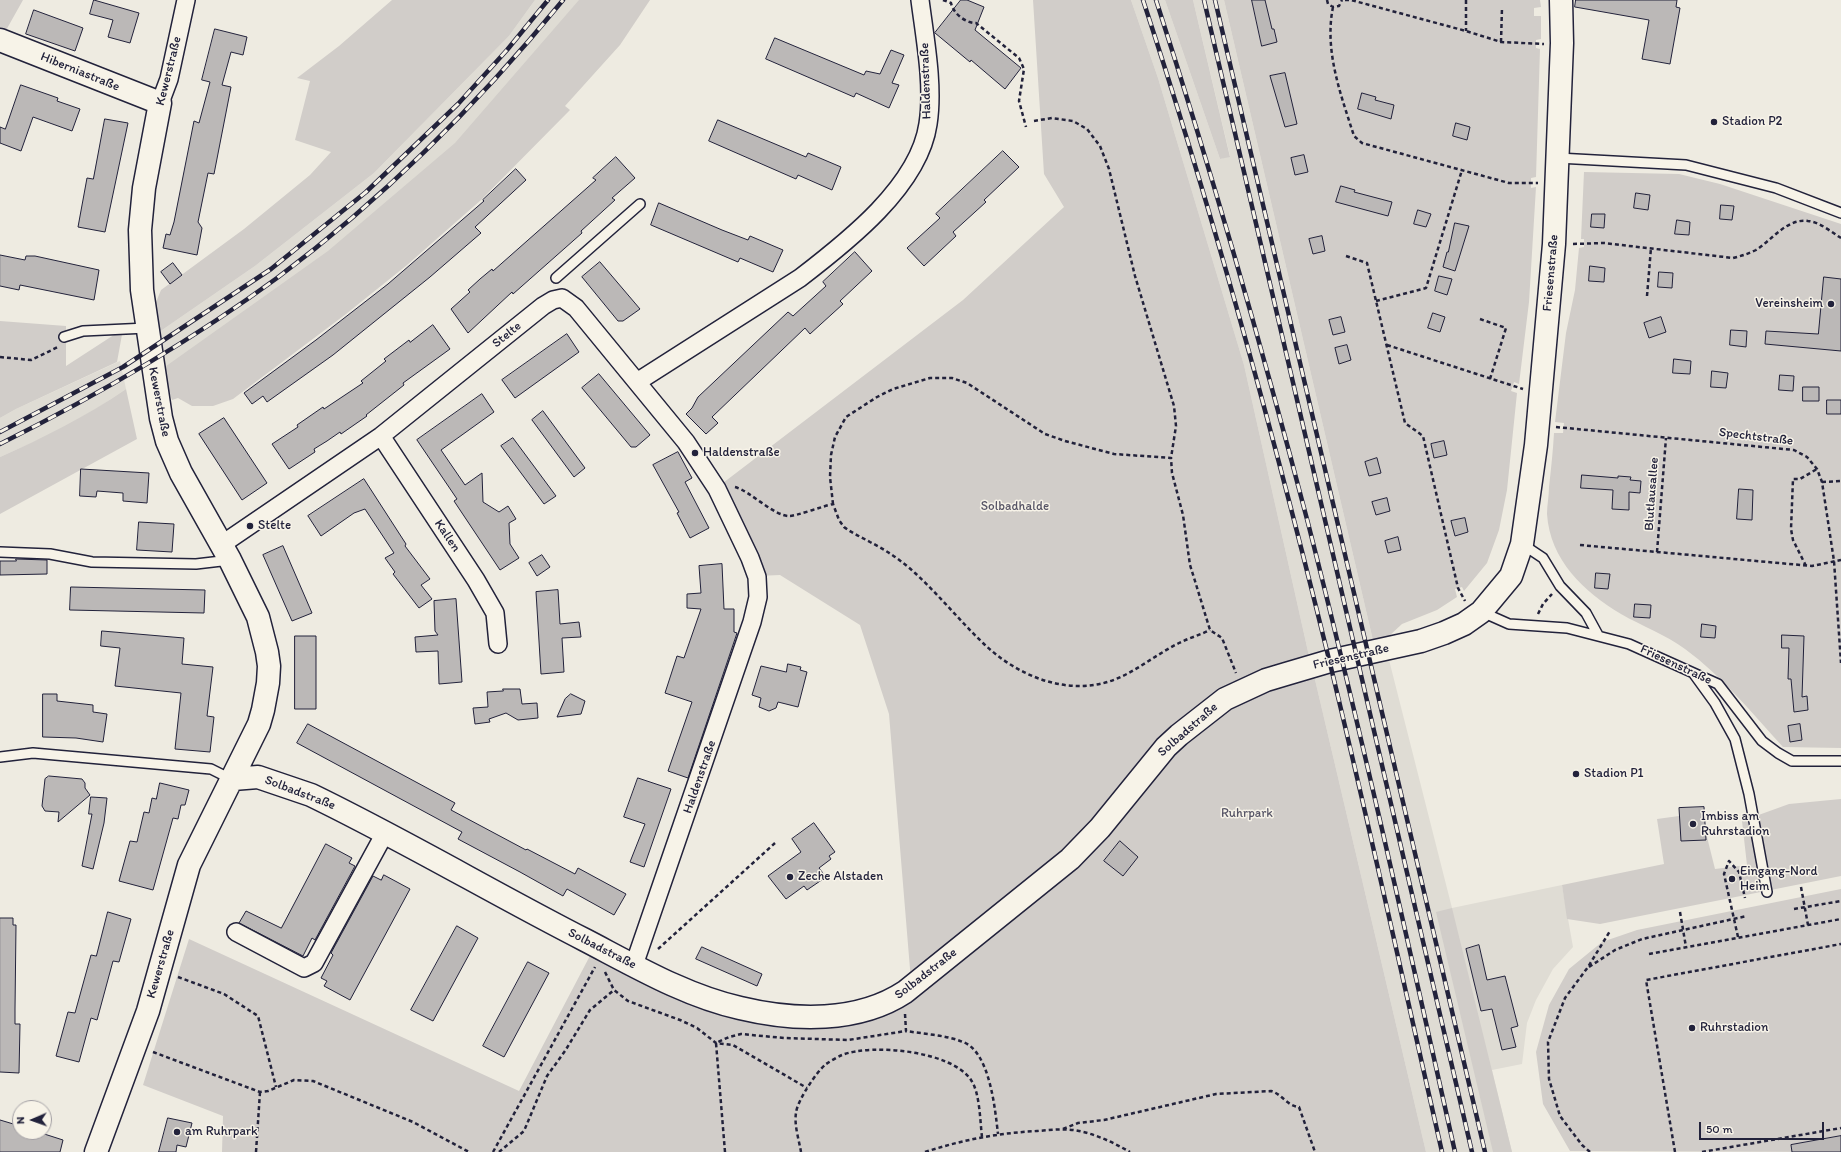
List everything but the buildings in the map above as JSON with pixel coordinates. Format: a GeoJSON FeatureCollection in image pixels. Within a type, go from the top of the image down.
{"type":"FeatureCollection","features":[{"type":"Feature","properties":{"kind":"street","name":"Kewerstraße"},"geometry":{"type":"LineString","coordinates":[[96,1152],[148,1011],[189,865],[233,779],[261,717],[266,695],[269,666],[258,617],[226,552],[181,473],[167,441],[161,418],[142,290],[140,223],[144,188],[160,103],[169,79],[186,0]]}},
{"type":"Feature","properties":{"kind":"street","name":"Haldenstraße"},"geometry":{"type":"LineString","coordinates":[[637,382],[800,278],[824,259],[866,221],[900,184],[920,150],[929,117],[929,82],[920,0]]}},
{"type":"Feature","properties":{"kind":"street","name":"Friesenstraße"},"geometry":{"type":"LineString","coordinates":[[1286,674],[1330,661],[1421,641],[1464,624],[1481,612],[1511,576],[1522,544],[1541,394],[1554,244],[1562,43],[1561,0]]}},
{"type":"Feature","properties":{"kind":"street","name":"Hiberniastraße"},"geometry":{"type":"LineString","coordinates":[[0,40],[160,103]]}},
{"type":"Feature","properties":{"kind":"street","name":"Haldenstraße"},"geometry":{"type":"LineString","coordinates":[[562,298],[576,308],[686,442],[717,489],[754,566],[757,577],[758,597],[747,639],[636,966]]}},
{"type":"Feature","properties":{"kind":"street","name":"Stelte"},"geometry":{"type":"LineString","coordinates":[[226,552],[381,436],[543,306],[553,300],[562,298]]}},
{"type":"Feature","properties":{"kind":"street","name":"Kallen"},"geometry":{"type":"LineString","coordinates":[[381,436],[476,580],[495,613],[498,644]]}},
{"type":"Feature","properties":{"kind":"street","name":"Solbadstraße"},"geometry":{"type":"LineString","coordinates":[[233,779],[258,777],[318,798],[385,833],[596,956],[636,966],[665,980],[721,1003],[760,1012],[791,1016],[830,1016],[867,1010],[891,1001],[905,992],[1070,859],[1100,828],[1170,743],[1225,699],[1244,689],[1286,674]]}},
{"type":"Feature","properties":{"kind":"street"},"geometry":{"type":"LineString","coordinates":[[236,932],[304,968],[314,963],[385,833]]}},
{"type":"Feature","properties":{"kind":"lane"},"geometry":{"type":"LineString","coordinates":[[1558,158],[1686,165],[1776,188],[1841,213]]}},
{"type":"Feature","properties":{"kind":"lane"},"geometry":{"type":"LineString","coordinates":[[556,278],[640,204]]}},
{"type":"Feature","properties":{"kind":"lane"},"geometry":{"type":"LineString","coordinates":[[64,337],[83,330],[147,328]]}},
{"type":"Feature","properties":{"kind":"lane"},"geometry":{"type":"LineString","coordinates":[[1522,544],[1543,558],[1560,586],[1586,613],[1598,635]]}},
{"type":"Feature","properties":{"kind":"lane"},"geometry":{"type":"LineString","coordinates":[[0,552],[50,554],[92,562],[196,564],[226,552]]}},
{"type":"Feature","properties":{"kind":"lane","name":"Friesenstraße"},"geometry":{"type":"LineString","coordinates":[[1481,612],[1509,624],[1567,628],[1629,644],[1718,684],[1762,741],[1778,754],[1792,761],[1841,760]]}},
{"type":"Feature","properties":{"kind":"lane"},"geometry":{"type":"LineString","coordinates":[[1694,673],[1715,703],[1735,739],[1749,794],[1767,892]]}},
{"type":"Feature","properties":{"kind":"lane"},"geometry":{"type":"LineString","coordinates":[[0,757],[33,753],[211,769],[233,779]]}},
{"type":"Feature","properties":{"kind":"path"},"geometry":{"type":"LineString","coordinates":[[943,0],[951,3],[953,10],[970,23],[976,24],[1019,58],[1024,69],[1019,101],[1026,128]]}},
{"type":"Feature","properties":{"kind":"path"},"geometry":{"type":"LineString","coordinates":[[1327,0],[1328,4],[1333,7],[1339,6],[1343,0],[1351,0],[1501,42],[1536,44],[1562,43]]}},
{"type":"Feature","properties":{"kind":"path"},"geometry":{"type":"LineString","coordinates":[[1466,0],[1466,31]]}},
{"type":"Feature","properties":{"kind":"path"},"geometry":{"type":"LineString","coordinates":[[1333,7],[1330,23],[1335,76],[1354,136],[1362,142],[1509,183],[1557,181]]}},
{"type":"Feature","properties":{"kind":"path"},"geometry":{"type":"LineString","coordinates":[[1501,42],[1502,8]]}},
{"type":"Feature","properties":{"kind":"path"},"geometry":{"type":"LineString","coordinates":[[1034,121],[1061,118],[1080,124],[1096,139],[1105,158],[1136,276],[1175,411],[1176,426],[1171,458],[1172,473],[1182,515],[1190,565],[1210,630],[1222,638],[1244,689]]}},
{"type":"Feature","properties":{"kind":"path"},"geometry":{"type":"LineString","coordinates":[[1376,301],[1426,288],[1462,170]]}},
{"type":"Feature","properties":{"kind":"path"},"geometry":{"type":"LineString","coordinates":[[1554,244],[1604,243],[1732,258],[1745,255],[1757,249],[1787,226],[1808,221],[1820,225],[1841,238]]}},
{"type":"Feature","properties":{"kind":"path"},"geometry":{"type":"LineString","coordinates":[[1647,296],[1651,248]]}},
{"type":"Feature","properties":{"kind":"path"},"geometry":{"type":"LineString","coordinates":[[1346,256],[1367,263],[1405,423],[1423,436],[1458,588],[1465,600],[1481,612]]}},
{"type":"Feature","properties":{"kind":"path"},"geometry":{"type":"LineString","coordinates":[[1480,319],[1506,328],[1490,379]]}},
{"type":"Feature","properties":{"kind":"path"},"geometry":{"type":"LineString","coordinates":[[0,357],[31,360],[59,347],[64,337]]}},
{"type":"Feature","properties":{"kind":"path"},"geometry":{"type":"LineString","coordinates":[[1386,345],[1541,394]]}},
{"type":"Feature","properties":{"kind":"path"},"geometry":{"type":"LineString","coordinates":[[1171,458],[1114,454],[1065,442],[1045,434],[967,383],[952,378],[930,378],[893,389],[877,396],[846,417],[835,437],[831,455],[830,477],[833,504],[839,520],[844,527],[886,551],[913,571],[941,598],[983,644],[1010,664],[1042,679],[1076,687],[1104,683],[1126,674],[1179,643],[1210,630]]}},
{"type":"Feature","properties":{"kind":"path","name":"Spechtstraße"},"geometry":{"type":"LineString","coordinates":[[1538,425],[1794,450],[1807,457],[1817,469],[1822,482],[1834,561],[1841,663]]}},
{"type":"Feature","properties":{"kind":"path","name":"Blutlausallee"},"geometry":{"type":"LineString","coordinates":[[1657,552],[1666,438]]}},
{"type":"Feature","properties":{"kind":"path"},"geometry":{"type":"LineString","coordinates":[[1806,566],[1793,540],[1791,529],[1793,479],[1800,479],[1817,469]]}},
{"type":"Feature","properties":{"kind":"path"},"geometry":{"type":"LineString","coordinates":[[1822,482],[1841,481]]}},
{"type":"Feature","properties":{"kind":"path"},"geometry":{"type":"LineString","coordinates":[[717,489],[728,485],[740,488],[766,506],[788,516],[833,504]]}},
{"type":"Feature","properties":{"kind":"path"},"geometry":{"type":"LineString","coordinates":[[1580,545],[1806,566],[1841,560]]}},
{"type":"Feature","properties":{"kind":"path"},"geometry":{"type":"LineString","coordinates":[[1533,626],[1543,604],[1560,586]]}},
{"type":"Feature","properties":{"kind":"path"},"geometry":{"type":"LineString","coordinates":[[636,966],[775,843]]}},
{"type":"Feature","properties":{"kind":"path"},"geometry":{"type":"LineString","coordinates":[[1738,937],[1724,874],[1729,861],[1739,872],[1745,898]]}},
{"type":"Feature","properties":{"kind":"path"},"geometry":{"type":"LineString","coordinates":[[1801,887],[1808,925]]}},
{"type":"Feature","properties":{"kind":"path"},"geometry":{"type":"LineString","coordinates":[[1794,910],[1841,901]]}},
{"type":"Feature","properties":{"kind":"path"},"geometry":{"type":"LineString","coordinates":[[1680,912],[1686,947]]}},
{"type":"Feature","properties":{"kind":"path"},"geometry":{"type":"LineString","coordinates":[[1588,967],[1615,950],[1642,939],[1747,916]]}},
{"type":"Feature","properties":{"kind":"path"},"geometry":{"type":"LineString","coordinates":[[1649,954],[1841,919]]}},
{"type":"Feature","properties":{"kind":"path"},"geometry":{"type":"LineString","coordinates":[[1590,1152],[1582,1145],[1560,1116],[1549,1079],[1548,1042],[1565,998],[1588,967],[1610,931]]}},
{"type":"Feature","properties":{"kind":"path"},"geometry":{"type":"LineString","coordinates":[[1675,1152],[1646,980],[1841,944]]}},
{"type":"Feature","properties":{"kind":"path"},"geometry":{"type":"LineString","coordinates":[[596,956],[600,968]]}},
{"type":"Feature","properties":{"kind":"path"},"geometry":{"type":"LineString","coordinates":[[494,1152],[596,956]]}},
{"type":"Feature","properties":{"kind":"path"},"geometry":{"type":"LineString","coordinates":[[604,969],[614,990],[628,1001],[662,1012],[697,1028],[716,1043],[733,1045],[808,1088]]}},
{"type":"Feature","properties":{"kind":"path"},"geometry":{"type":"LineString","coordinates":[[160,971],[224,994],[258,1016],[276,1087]]}},
{"type":"Feature","properties":{"kind":"path"},"geometry":{"type":"LineString","coordinates":[[500,1152],[524,1131],[547,1076],[565,1051],[590,1010],[614,990]]}},
{"type":"Feature","properties":{"kind":"path"},"geometry":{"type":"LineString","coordinates":[[905,992],[906,1031]]}},
{"type":"Feature","properties":{"kind":"path"},"geometry":{"type":"LineString","coordinates":[[716,1043],[729,1037],[741,1034],[784,1038],[848,1040],[906,1031],[963,1042],[975,1051],[988,1079],[995,1109],[998,1134]]}},
{"type":"Feature","properties":{"kind":"path"},"geometry":{"type":"LineString","coordinates":[[716,1043],[725,1152]]}},
{"type":"Feature","properties":{"kind":"path"},"geometry":{"type":"LineString","coordinates":[[135,1045],[260,1092],[294,1080],[313,1081],[400,1116],[469,1152]]}},
{"type":"Feature","properties":{"kind":"path"},"geometry":{"type":"LineString","coordinates":[[801,1152],[796,1113],[808,1088],[825,1065],[843,1055],[875,1050],[912,1052],[932,1057],[956,1066],[971,1080],[979,1105],[982,1137]]}},
{"type":"Feature","properties":{"kind":"path"},"geometry":{"type":"LineString","coordinates":[[1063,1129],[1078,1123],[1104,1120],[1216,1094],[1271,1091],[1276,1092],[1292,1106],[1299,1107],[1315,1152]]}},
{"type":"Feature","properties":{"kind":"path"},"geometry":{"type":"LineString","coordinates":[[256,1152],[260,1092]]}},
{"type":"Feature","properties":{"kind":"path"},"geometry":{"type":"LineString","coordinates":[[1702,1152],[1841,1128]]}},
{"type":"Feature","properties":{"kind":"path"},"geometry":{"type":"LineString","coordinates":[[925,1152],[957,1142],[998,1134],[1063,1129],[1092,1134],[1109,1140],[1130,1152]]}},
{"type":"Feature","properties":{"kind":"shaded area"},"geometry":{"type":"Polygon","coordinates":[[[535,0],[623,0],[172,400],[152,337],[255,266],[374,173],[509,36],[535,0]]]}},
{"type":"Feature","properties":{"kind":"shaded area"},"geometry":{"type":"Polygon","coordinates":[[[1131,0],[1165,0],[1220,159],[1230,156],[1193,0],[1224,0],[1375,649],[1311,665],[1244,365],[1158,78],[1131,0]]]}},
{"type":"Feature","properties":{"kind":"shaded area"},"geometry":{"type":"Polygon","coordinates":[[[120,361],[126,389],[96,409],[54,433],[0,457],[0,418],[16,409],[120,361]]]}},
{"type":"Feature","properties":{"kind":"shaded area"},"geometry":{"type":"Polygon","coordinates":[[[1387,652],[1452,908],[1562,885],[1573,947],[1553,969],[1536,1000],[1527,1023],[1522,1064],[1492,1070],[1512,1152],[1426,1152],[1313,671],[1387,652]]]}},
{"type":"Feature","properties":{"kind":"green space"},"geometry":{"type":"Polygon","coordinates":[[[0,0],[23,0],[0,41],[0,0]]]}},
{"type":"Feature","properties":{"kind":"green space"},"geometry":{"type":"Polygon","coordinates":[[[392,0],[535,0],[509,36],[374,173],[255,266],[152,337],[149,319],[161,290],[244,229],[310,175],[331,152],[295,140],[310,81],[297,78],[339,46],[392,0]]]}},
{"type":"Feature","properties":{"kind":"green space"},"geometry":{"type":"Polygon","coordinates":[[[579,0],[650,0],[620,45],[565,106],[570,110],[481,200],[407,265],[346,314],[233,399],[213,406],[192,406],[178,398],[172,400],[162,369],[328,251],[455,143],[579,0]]]}},
{"type":"Feature","properties":{"kind":"green space","name":"Solbadhalde"},"geometry":{"type":"Polygon","coordinates":[[[1033,0],[1131,0],[1158,78],[1244,365],[1311,665],[1240,688],[1068,855],[911,981],[889,714],[860,625],[780,575],[757,576],[719,486],[963,300],[1064,207],[1044,174],[1033,0]]]}},
{"type":"Feature","properties":{"kind":"green space"},"geometry":{"type":"Polygon","coordinates":[[[1165,0],[1193,0],[1230,157],[1220,159],[1165,0]]]}},
{"type":"Feature","properties":{"kind":"green space"},"geometry":{"type":"Polygon","coordinates":[[[1224,0],[1540,0],[1541,7],[1534,8],[1534,16],[1541,16],[1541,39],[1536,40],[1536,48],[1540,49],[1536,177],[1531,178],[1531,188],[1536,187],[1529,302],[1519,384],[1514,382],[1511,391],[1517,393],[1507,490],[1499,530],[1487,563],[1464,591],[1462,587],[1455,589],[1457,597],[1437,610],[1402,624],[1375,649],[1224,0]]]}},
{"type":"Feature","properties":{"kind":"green space"},"geometry":{"type":"Polygon","coordinates":[[[1584,172],[1679,174],[1720,184],[1841,224],[1841,748],[1783,747],[1736,695],[1699,660],[1678,644],[1621,614],[1594,596],[1571,573],[1555,546],[1550,531],[1547,507],[1554,433],[1563,433],[1564,423],[1555,422],[1566,333],[1575,290],[1579,248],[1584,247],[1584,239],[1581,239],[1584,172]]]}},
{"type":"Feature","properties":{"kind":"green space"},"geometry":{"type":"Polygon","coordinates":[[[0,321],[66,326],[66,366],[123,329],[117,362],[16,409],[0,418],[0,321]]]}},
{"type":"Feature","properties":{"kind":"green space"},"geometry":{"type":"Polygon","coordinates":[[[126,389],[137,439],[0,514],[0,457],[64,426],[95,409],[126,389]]]}},
{"type":"Feature","properties":{"kind":"green space","name":"Ruhrpark"},"geometry":{"type":"Polygon","coordinates":[[[1313,671],[1426,1152],[222,1152],[223,1116],[143,1085],[189,939],[519,1091],[593,950],[792,1017],[908,995],[1211,713],[1313,671]]]}},
{"type":"Feature","properties":{"kind":"green space"},"geometry":{"type":"Polygon","coordinates":[[[1841,799],[1841,876],[1600,924],[1567,919],[1562,885],[1664,864],[1657,819],[1701,813],[1715,869],[1747,865],[1742,821],[1789,804],[1841,799]]]}},
{"type":"Feature","properties":{"kind":"green space","name":"Ruhrstadion"},"geometry":{"type":"Polygon","coordinates":[[[1841,889],[1841,1152],[1570,1151],[1543,1104],[1536,1052],[1549,1005],[1569,969],[1602,942],[1637,930],[1841,889]]]}},
{"type":"Feature","properties":{"kind":"green space"},"geometry":{"type":"Polygon","coordinates":[[[1452,908],[1512,1152],[1493,1152],[1436,912],[1452,908]]]}},
{"type":"Feature","properties":{"kind":"railway"},"geometry":{"type":"LineString","coordinates":[[0,432],[123,367],[271,269],[366,192],[458,104],[507,50],[548,0]]}},
{"type":"Feature","properties":{"kind":"railway"},"geometry":{"type":"LineString","coordinates":[[0,444],[72,407],[177,346],[277,278],[317,247],[429,148],[498,76],[563,0]]}},
{"type":"Feature","properties":{"kind":"railway"},"geometry":{"type":"LineString","coordinates":[[1143,0],[1217,238],[1262,398],[1304,558],[1355,767],[1442,1152]]}},
{"type":"Feature","properties":{"kind":"railway"},"geometry":{"type":"LineString","coordinates":[[1156,0],[1236,260],[1308,523],[1328,601],[1402,916],[1455,1152]]}},
{"type":"Feature","properties":{"kind":"railway"},"geometry":{"type":"LineString","coordinates":[[1204,0],[1472,1152]]}},
{"type":"Feature","properties":{"kind":"railway"},"geometry":{"type":"LineString","coordinates":[[1215,0],[1485,1152]]}},
{"type":"Feature","properties":{"kind":"place","name":"Stadion P2"},"geometry":{"type":"Point","coordinates":[1714,122]}},
{"type":"Feature","properties":{"kind":"place","name":"Vereinsheim"},"geometry":{"type":"Point","coordinates":[1831,304]}},
{"type":"Feature","properties":{"kind":"place","name":"Haldenstraße"},"geometry":{"type":"Point","coordinates":[695,453]}},
{"type":"Feature","properties":{"kind":"place","name":"Stelte"},"geometry":{"type":"Point","coordinates":[250,526]}},
{"type":"Feature","properties":{"kind":"place","name":"Stadion P1"},"geometry":{"type":"Point","coordinates":[1576,774]}},
{"type":"Feature","properties":{"kind":"place","name":"Imbiss am Ruhrstadion"},"geometry":{"type":"Point","coordinates":[1693,824]}},
{"type":"Feature","properties":{"kind":"place","name":"Zeche Alstaden"},"geometry":{"type":"Point","coordinates":[790,877]}},
{"type":"Feature","properties":{"kind":"place","name":"Eingang-Nord Heim"},"geometry":{"type":"Point","coordinates":[1732,879]}},
{"type":"Feature","properties":{"kind":"place","name":"Ruhrstadion"},"geometry":{"type":"Point","coordinates":[1692,1028]}},
{"type":"Feature","properties":{"kind":"place","name":"am Ruhrpark"},"geometry":{"type":"Point","coordinates":[177,1132]}}]}
